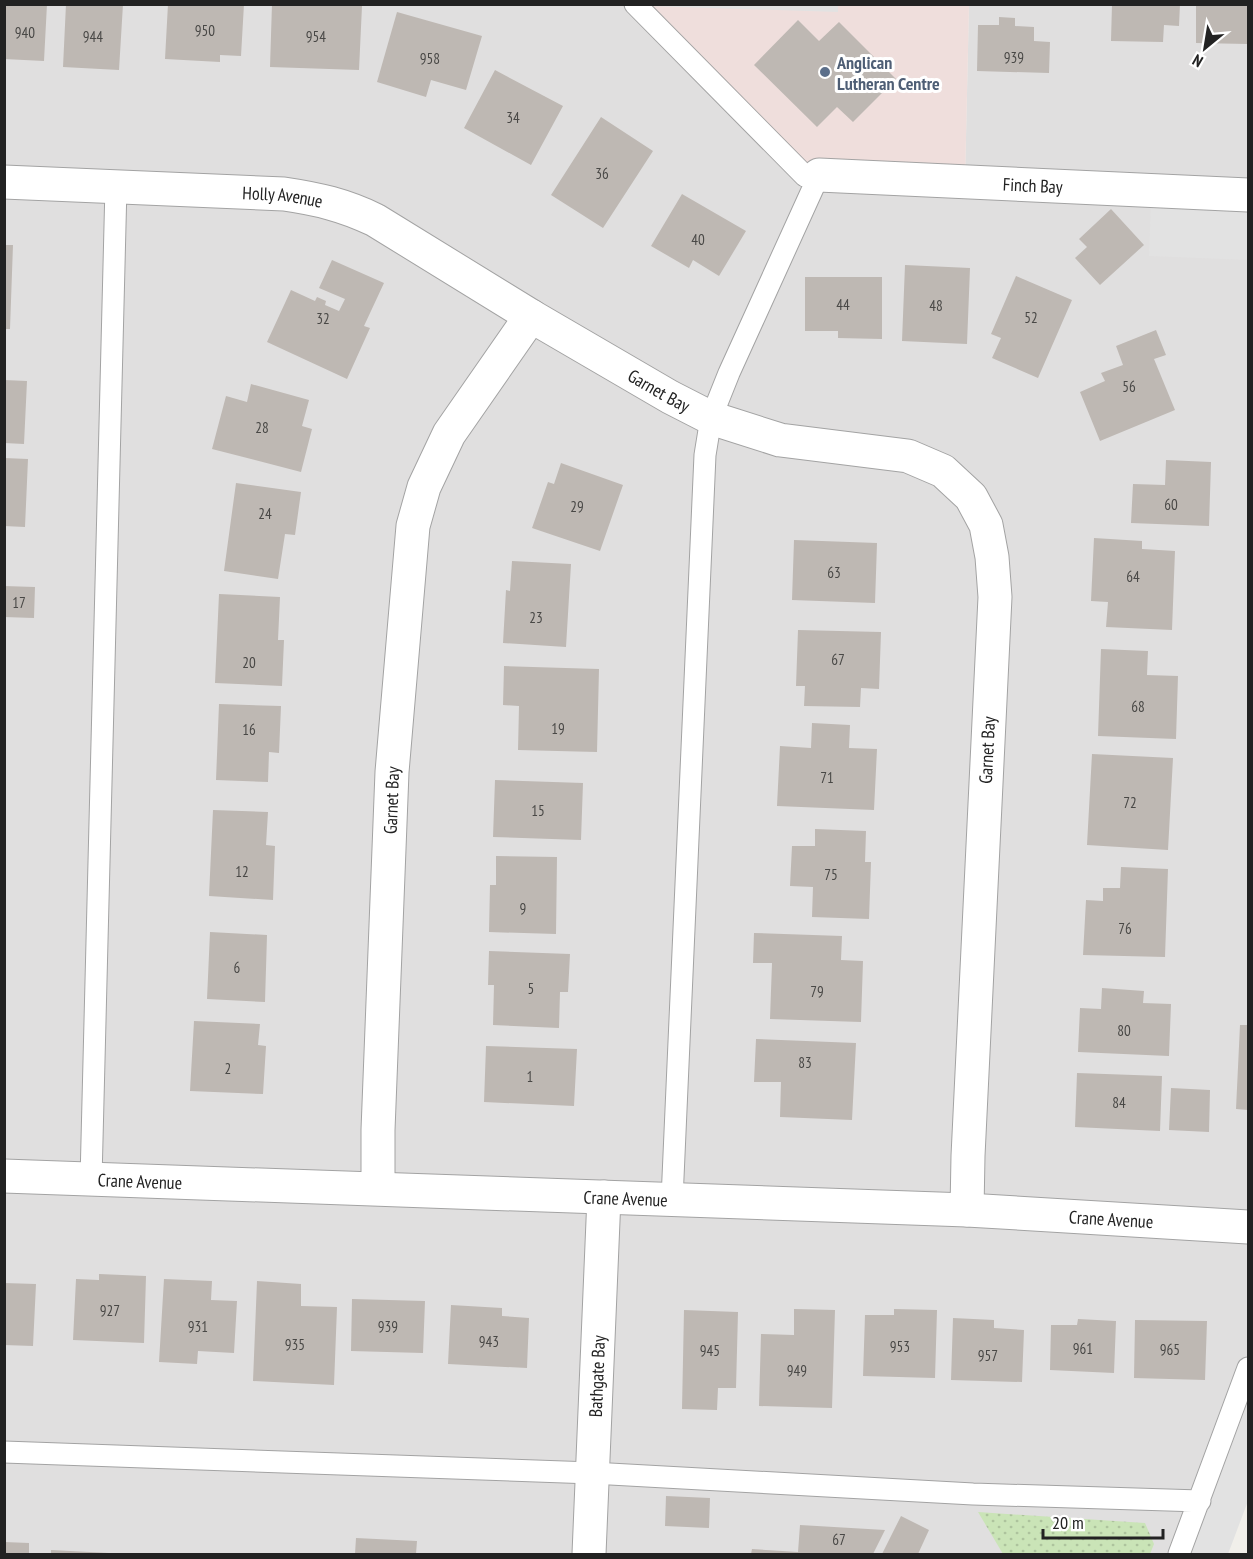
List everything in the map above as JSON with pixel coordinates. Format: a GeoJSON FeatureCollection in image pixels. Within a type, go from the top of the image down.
{"type":"FeatureCollection","features":[{"type":"Feature","properties":{"kind":"street","name":"Finch Bay"},"geometry":{"type":"LineString","coordinates":[[819,175],[1248,195]]}},
{"type":"Feature","properties":{"kind":"street","name":"Holly Avenue"},"geometry":{"type":"LineString","coordinates":[[4,182],[284,194],[320,199],[349,207],[375,220],[531,316]]}},
{"type":"Feature","properties":{"kind":"street","name":"Garnet Bay"},"geometry":{"type":"LineString","coordinates":[[378,1188],[378,1130],[392,772],[412,526],[424,487],[449,434],[531,316],[711,418],[780,440],[908,456],[943,471],[971,497],[986,525],[992,556],[995,597],[967,1210]]}},
{"type":"Feature","properties":{"kind":"street","name":"Crane Avenue"},"geometry":{"type":"LineString","coordinates":[[4,1176],[967,1210],[1248,1227]]}},
{"type":"Feature","properties":{"kind":"street","name":"Bathgate Bay"},"geometry":{"type":"LineString","coordinates":[[590,1554],[604,1197]]}},
{"type":"Feature","properties":{"kind":"lane"},"geometry":{"type":"LineString","coordinates":[[635,4],[805,176],[819,175],[729,373],[711,418],[704,467],[672,1200]]}},
{"type":"Feature","properties":{"kind":"lane"},"geometry":{"type":"LineString","coordinates":[[91,1180],[116,186]]}},
{"type":"Feature","properties":{"kind":"lane"},"geometry":{"type":"LineString","coordinates":[[1179,1554],[1248,1368]]}},
{"type":"Feature","properties":{"kind":"lane"},"geometry":{"type":"LineString","coordinates":[[4,1452],[592,1473],[973,1494],[1200,1501]]}},
{"type":"Feature","properties":{"kind":"shaded area"},"geometry":{"type":"Polygon","coordinates":[[[648,4],[838,4],[838,12],[648,6],[648,4]]]}},
{"type":"Feature","properties":{"kind":"shaded area"},"geometry":{"type":"Polygon","coordinates":[[[5,5],[635,5],[965,181],[969,5],[1248,5],[1248,1377],[1179,1554],[5,1554],[5,5]]]}},
{"type":"Feature","properties":{"kind":"shaded area"},"geometry":{"type":"Polygon","coordinates":[[[635,5],[969,5],[965,181],[819,175],[635,5]]]}},
{"type":"Feature","properties":{"kind":"shaded area"},"geometry":{"type":"Polygon","coordinates":[[[1151,202],[1248,206],[1248,260],[1149,256],[1151,202]]]}},
{"type":"Feature","properties":{"kind":"shaded area"},"geometry":{"type":"Polygon","coordinates":[[[1244,1397],[1248,1399],[1248,1501],[1228,1554],[1184,1554],[1244,1397]]]}},
{"type":"Feature","properties":{"kind":"green space"},"geometry":{"type":"Polygon","coordinates":[[[978,1512],[1145,1523],[1154,1544],[1150,1554],[1003,1554],[978,1512]]]}},
{"type":"Feature","properties":{"kind":"building"},"geometry":{"type":"Polygon","coordinates":[[[4,4],[47,4],[44,61],[4,59],[4,4]]]}},
{"type":"Feature","properties":{"kind":"building"},"geometry":{"type":"Polygon","coordinates":[[[66,4],[123,4],[119,70],[63,67],[66,4]]]}},
{"type":"Feature","properties":{"kind":"building"},"geometry":{"type":"Polygon","coordinates":[[[168,4],[244,4],[241,56],[220,55],[220,62],[165,59],[168,4]]]}},
{"type":"Feature","properties":{"kind":"building"},"geometry":{"type":"Polygon","coordinates":[[[272,4],[362,6],[359,70],[270,67],[272,4]]]}},
{"type":"Feature","properties":{"kind":"building"},"geometry":{"type":"Polygon","coordinates":[[[1112,4],[1180,4],[1179,26],[1164,25],[1163,42],[1111,41],[1112,4]]]}},
{"type":"Feature","properties":{"kind":"building"},"geometry":{"type":"Polygon","coordinates":[[[1196,4],[1248,4],[1248,44],[1196,43],[1196,4]]]}},
{"type":"Feature","properties":{"kind":"building"},"geometry":{"type":"Polygon","coordinates":[[[397,12],[482,36],[466,90],[431,80],[426,97],[377,82],[397,12]]]}},
{"type":"Feature","properties":{"kind":"building"},"geometry":{"type":"Polygon","coordinates":[[[999,17],[1015,18],[1015,26],[1034,27],[1034,41],[1050,42],[1049,73],[977,71],[978,25],[999,25],[999,17]]]}},
{"type":"Feature","properties":{"kind":"building","name":"Anglican Lutheran Centre"},"geometry":{"type":"Polygon","coordinates":[[[798,20],[819,41],[839,22],[896,79],[853,122],[837,107],[817,127],[754,65],[798,20]]]}},
{"type":"Feature","properties":{"kind":"building"},"geometry":{"type":"Polygon","coordinates":[[[495,70],[563,106],[531,165],[464,128],[495,70]]]}},
{"type":"Feature","properties":{"kind":"building"},"geometry":{"type":"Polygon","coordinates":[[[601,117],[653,151],[603,228],[551,195],[601,117]]]}},
{"type":"Feature","properties":{"kind":"building"},"geometry":{"type":"Polygon","coordinates":[[[682,194],[746,231],[719,276],[693,260],[689,268],[651,246],[682,194]]]}},
{"type":"Feature","properties":{"kind":"building"},"geometry":{"type":"Polygon","coordinates":[[[1111,209],[1144,245],[1100,285],[1075,258],[1087,247],[1079,239],[1111,209]]]}},
{"type":"Feature","properties":{"kind":"building"},"geometry":{"type":"Polygon","coordinates":[[[5,245],[13,245],[10,329],[5,329],[5,245]]]}},
{"type":"Feature","properties":{"kind":"building"},"geometry":{"type":"Polygon","coordinates":[[[332,260],[384,283],[364,326],[370,328],[347,379],[267,342],[291,290],[315,301],[317,297],[326,301],[325,305],[339,311],[345,299],[319,288],[332,260]]]}},
{"type":"Feature","properties":{"kind":"building"},"geometry":{"type":"Polygon","coordinates":[[[905,265],[970,268],[967,344],[902,341],[905,265]]]}},
{"type":"Feature","properties":{"kind":"building"},"geometry":{"type":"Polygon","coordinates":[[[1016,276],[1072,300],[1038,378],[992,358],[1001,338],[991,334],[1016,276]]]}},
{"type":"Feature","properties":{"kind":"building"},"geometry":{"type":"Polygon","coordinates":[[[805,277],[882,277],[882,339],[838,338],[838,331],[805,331],[805,277]]]}},
{"type":"Feature","properties":{"kind":"building"},"geometry":{"type":"Polygon","coordinates":[[[1156,330],[1166,355],[1154,359],[1175,410],[1100,441],[1080,392],[1105,381],[1101,373],[1123,365],[1116,346],[1156,330]]]}},
{"type":"Feature","properties":{"kind":"building"},"geometry":{"type":"Polygon","coordinates":[[[4,380],[27,381],[24,444],[4,443],[4,380]]]}},
{"type":"Feature","properties":{"kind":"building"},"geometry":{"type":"Polygon","coordinates":[[[251,384],[309,400],[302,426],[312,429],[301,472],[212,449],[226,396],[247,402],[251,384]]]}},
{"type":"Feature","properties":{"kind":"building"},"geometry":{"type":"Polygon","coordinates":[[[4,458],[28,459],[25,527],[4,526],[4,458]]]}},
{"type":"Feature","properties":{"kind":"building"},"geometry":{"type":"Polygon","coordinates":[[[1166,460],[1211,462],[1209,526],[1131,523],[1133,484],[1165,485],[1166,460]]]}},
{"type":"Feature","properties":{"kind":"building"},"geometry":{"type":"Polygon","coordinates":[[[561,463],[623,485],[600,551],[532,528],[548,482],[554,484],[561,463]]]}},
{"type":"Feature","properties":{"kind":"building"},"geometry":{"type":"Polygon","coordinates":[[[236,483],[301,492],[295,535],[285,534],[278,579],[224,571],[236,483]]]}},
{"type":"Feature","properties":{"kind":"building"},"geometry":{"type":"Polygon","coordinates":[[[1094,538],[1142,541],[1142,549],[1175,551],[1172,630],[1106,627],[1108,602],[1091,601],[1094,538]]]}},
{"type":"Feature","properties":{"kind":"building"},"geometry":{"type":"Polygon","coordinates":[[[794,540],[877,543],[875,603],[792,600],[794,540]]]}},
{"type":"Feature","properties":{"kind":"building"},"geometry":{"type":"Polygon","coordinates":[[[512,561],[571,564],[566,647],[503,643],[506,590],[510,591],[512,561]]]}},
{"type":"Feature","properties":{"kind":"building"},"geometry":{"type":"Polygon","coordinates":[[[4,586],[35,587],[34,618],[4,617],[4,586]]]}},
{"type":"Feature","properties":{"kind":"building"},"geometry":{"type":"Polygon","coordinates":[[[219,594],[280,597],[278,640],[284,640],[282,686],[215,683],[219,594]]]}},
{"type":"Feature","properties":{"kind":"building"},"geometry":{"type":"Polygon","coordinates":[[[798,630],[881,632],[879,689],[861,688],[860,707],[804,706],[805,686],[796,686],[798,630]]]}},
{"type":"Feature","properties":{"kind":"building"},"geometry":{"type":"Polygon","coordinates":[[[1101,649],[1148,651],[1147,675],[1178,676],[1176,739],[1098,736],[1101,649]]]}},
{"type":"Feature","properties":{"kind":"building"},"geometry":{"type":"Polygon","coordinates":[[[504,666],[599,669],[597,752],[518,750],[519,706],[503,705],[504,666]]]}},
{"type":"Feature","properties":{"kind":"building"},"geometry":{"type":"Polygon","coordinates":[[[219,704],[281,706],[279,753],[269,752],[268,782],[216,780],[219,704]]]}},
{"type":"Feature","properties":{"kind":"building"},"geometry":{"type":"Polygon","coordinates":[[[812,723],[850,725],[849,748],[877,749],[874,810],[777,806],[780,746],[811,748],[812,723]]]}},
{"type":"Feature","properties":{"kind":"building"},"geometry":{"type":"Polygon","coordinates":[[[1092,754],[1173,758],[1168,850],[1087,845],[1092,754]]]}},
{"type":"Feature","properties":{"kind":"building"},"geometry":{"type":"Polygon","coordinates":[[[495,780],[583,783],[581,840],[493,837],[495,780]]]}},
{"type":"Feature","properties":{"kind":"building"},"geometry":{"type":"Polygon","coordinates":[[[213,810],[268,812],[266,845],[275,846],[273,900],[209,896],[213,810]]]}},
{"type":"Feature","properties":{"kind":"building"},"geometry":{"type":"Polygon","coordinates":[[[815,829],[866,831],[865,862],[871,862],[869,919],[812,917],[813,887],[790,886],[792,846],[815,846],[815,829]]]}},
{"type":"Feature","properties":{"kind":"building"},"geometry":{"type":"Polygon","coordinates":[[[496,856],[557,857],[556,934],[489,932],[490,885],[496,885],[496,856]]]}},
{"type":"Feature","properties":{"kind":"building"},"geometry":{"type":"Polygon","coordinates":[[[1121,867],[1168,869],[1165,957],[1083,955],[1086,900],[1103,901],[1103,888],[1120,888],[1121,867]]]}},
{"type":"Feature","properties":{"kind":"building"},"geometry":{"type":"Polygon","coordinates":[[[210,932],[267,935],[265,1002],[207,999],[210,932]]]}},
{"type":"Feature","properties":{"kind":"building"},"geometry":{"type":"Polygon","coordinates":[[[754,933],[842,936],[841,960],[863,961],[861,1022],[770,1019],[772,963],[753,963],[754,933]]]}},
{"type":"Feature","properties":{"kind":"building"},"geometry":{"type":"Polygon","coordinates":[[[489,951],[570,954],[568,992],[560,992],[559,1028],[493,1025],[494,985],[488,985],[489,951]]]}},
{"type":"Feature","properties":{"kind":"building"},"geometry":{"type":"Polygon","coordinates":[[[1102,988],[1144,991],[1143,1003],[1171,1004],[1169,1056],[1078,1052],[1080,1008],[1101,1009],[1102,988]]]}},
{"type":"Feature","properties":{"kind":"building"},"geometry":{"type":"Polygon","coordinates":[[[194,1021],[260,1024],[258,1045],[266,1046],[263,1094],[190,1091],[194,1021]]]}},
{"type":"Feature","properties":{"kind":"building"},"geometry":{"type":"Polygon","coordinates":[[[1240,1025],[1248,1025],[1248,1110],[1236,1109],[1240,1025]]]}},
{"type":"Feature","properties":{"kind":"building"},"geometry":{"type":"Polygon","coordinates":[[[756,1039],[856,1043],[852,1120],[780,1117],[781,1082],[754,1082],[756,1039]]]}},
{"type":"Feature","properties":{"kind":"building"},"geometry":{"type":"Polygon","coordinates":[[[486,1046],[577,1049],[574,1106],[484,1102],[486,1046]]]}},
{"type":"Feature","properties":{"kind":"building"},"geometry":{"type":"Polygon","coordinates":[[[1077,1073],[1162,1076],[1160,1131],[1075,1127],[1077,1073]]]}},
{"type":"Feature","properties":{"kind":"building"},"geometry":{"type":"Polygon","coordinates":[[[1171,1088],[1210,1090],[1209,1132],[1169,1130],[1171,1088]]]}},
{"type":"Feature","properties":{"kind":"building"},"geometry":{"type":"Polygon","coordinates":[[[99,1274],[146,1276],[144,1343],[73,1340],[76,1279],[99,1280],[99,1274]]]}},
{"type":"Feature","properties":{"kind":"building"},"geometry":{"type":"Polygon","coordinates":[[[164,1279],[212,1281],[211,1300],[237,1301],[234,1353],[198,1351],[197,1364],[159,1362],[164,1279]]]}},
{"type":"Feature","properties":{"kind":"building"},"geometry":{"type":"Polygon","coordinates":[[[257,1281],[301,1284],[301,1306],[337,1307],[334,1385],[253,1381],[257,1281]]]}},
{"type":"Feature","properties":{"kind":"building"},"geometry":{"type":"Polygon","coordinates":[[[4,1283],[36,1284],[33,1346],[4,1345],[4,1283]]]}},
{"type":"Feature","properties":{"kind":"building"},"geometry":{"type":"Polygon","coordinates":[[[352,1299],[425,1301],[423,1353],[351,1351],[352,1299]]]}},
{"type":"Feature","properties":{"kind":"building"},"geometry":{"type":"Polygon","coordinates":[[[451,1305],[502,1308],[502,1316],[529,1318],[527,1368],[448,1364],[451,1305]]]}},
{"type":"Feature","properties":{"kind":"building"},"geometry":{"type":"Polygon","coordinates":[[[794,1309],[835,1310],[832,1408],[759,1406],[761,1334],[794,1335],[794,1309]]]}},
{"type":"Feature","properties":{"kind":"building"},"geometry":{"type":"Polygon","coordinates":[[[894,1309],[937,1310],[935,1378],[863,1376],[865,1315],[894,1315],[894,1309]]]}},
{"type":"Feature","properties":{"kind":"building"},"geometry":{"type":"Polygon","coordinates":[[[684,1310],[738,1312],[736,1388],[718,1388],[717,1410],[682,1409],[684,1310]]]}},
{"type":"Feature","properties":{"kind":"building"},"geometry":{"type":"Polygon","coordinates":[[[953,1318],[994,1320],[994,1328],[1024,1330],[1022,1382],[951,1380],[953,1318]]]}},
{"type":"Feature","properties":{"kind":"building"},"geometry":{"type":"Polygon","coordinates":[[[1078,1319],[1116,1321],[1114,1373],[1050,1370],[1051,1325],[1077,1325],[1078,1319]]]}},
{"type":"Feature","properties":{"kind":"building"},"geometry":{"type":"Polygon","coordinates":[[[1135,1320],[1207,1321],[1205,1380],[1134,1378],[1135,1320]]]}},
{"type":"Feature","properties":{"kind":"building"},"geometry":{"type":"Polygon","coordinates":[[[666,1496],[710,1498],[709,1528],[665,1526],[666,1496]]]}},
{"type":"Feature","properties":{"kind":"building"},"geometry":{"type":"Polygon","coordinates":[[[901,1516],[929,1530],[918,1554],[882,1554],[901,1516]]]}},
{"type":"Feature","properties":{"kind":"building"},"geometry":{"type":"Polygon","coordinates":[[[800,1525],[885,1530],[873,1554],[751,1554],[752,1549],[798,1552],[800,1525]]]}},
{"type":"Feature","properties":{"kind":"building"},"geometry":{"type":"Polygon","coordinates":[[[356,1538],[417,1541],[416,1554],[355,1554],[356,1538]]]}},
{"type":"Feature","properties":{"kind":"building"},"geometry":{"type":"Polygon","coordinates":[[[4,1542],[29,1543],[29,1554],[4,1554],[4,1542]]]}},
{"type":"Feature","properties":{"kind":"building"},"geometry":{"type":"Polygon","coordinates":[[[51,1550],[109,1553],[109,1554],[51,1554],[51,1550]]]}},
{"type":"Feature","properties":{"kind":"place","name":"Anglican Lutheran Centre"},"geometry":{"type":"Point","coordinates":[825,72]}}]}
